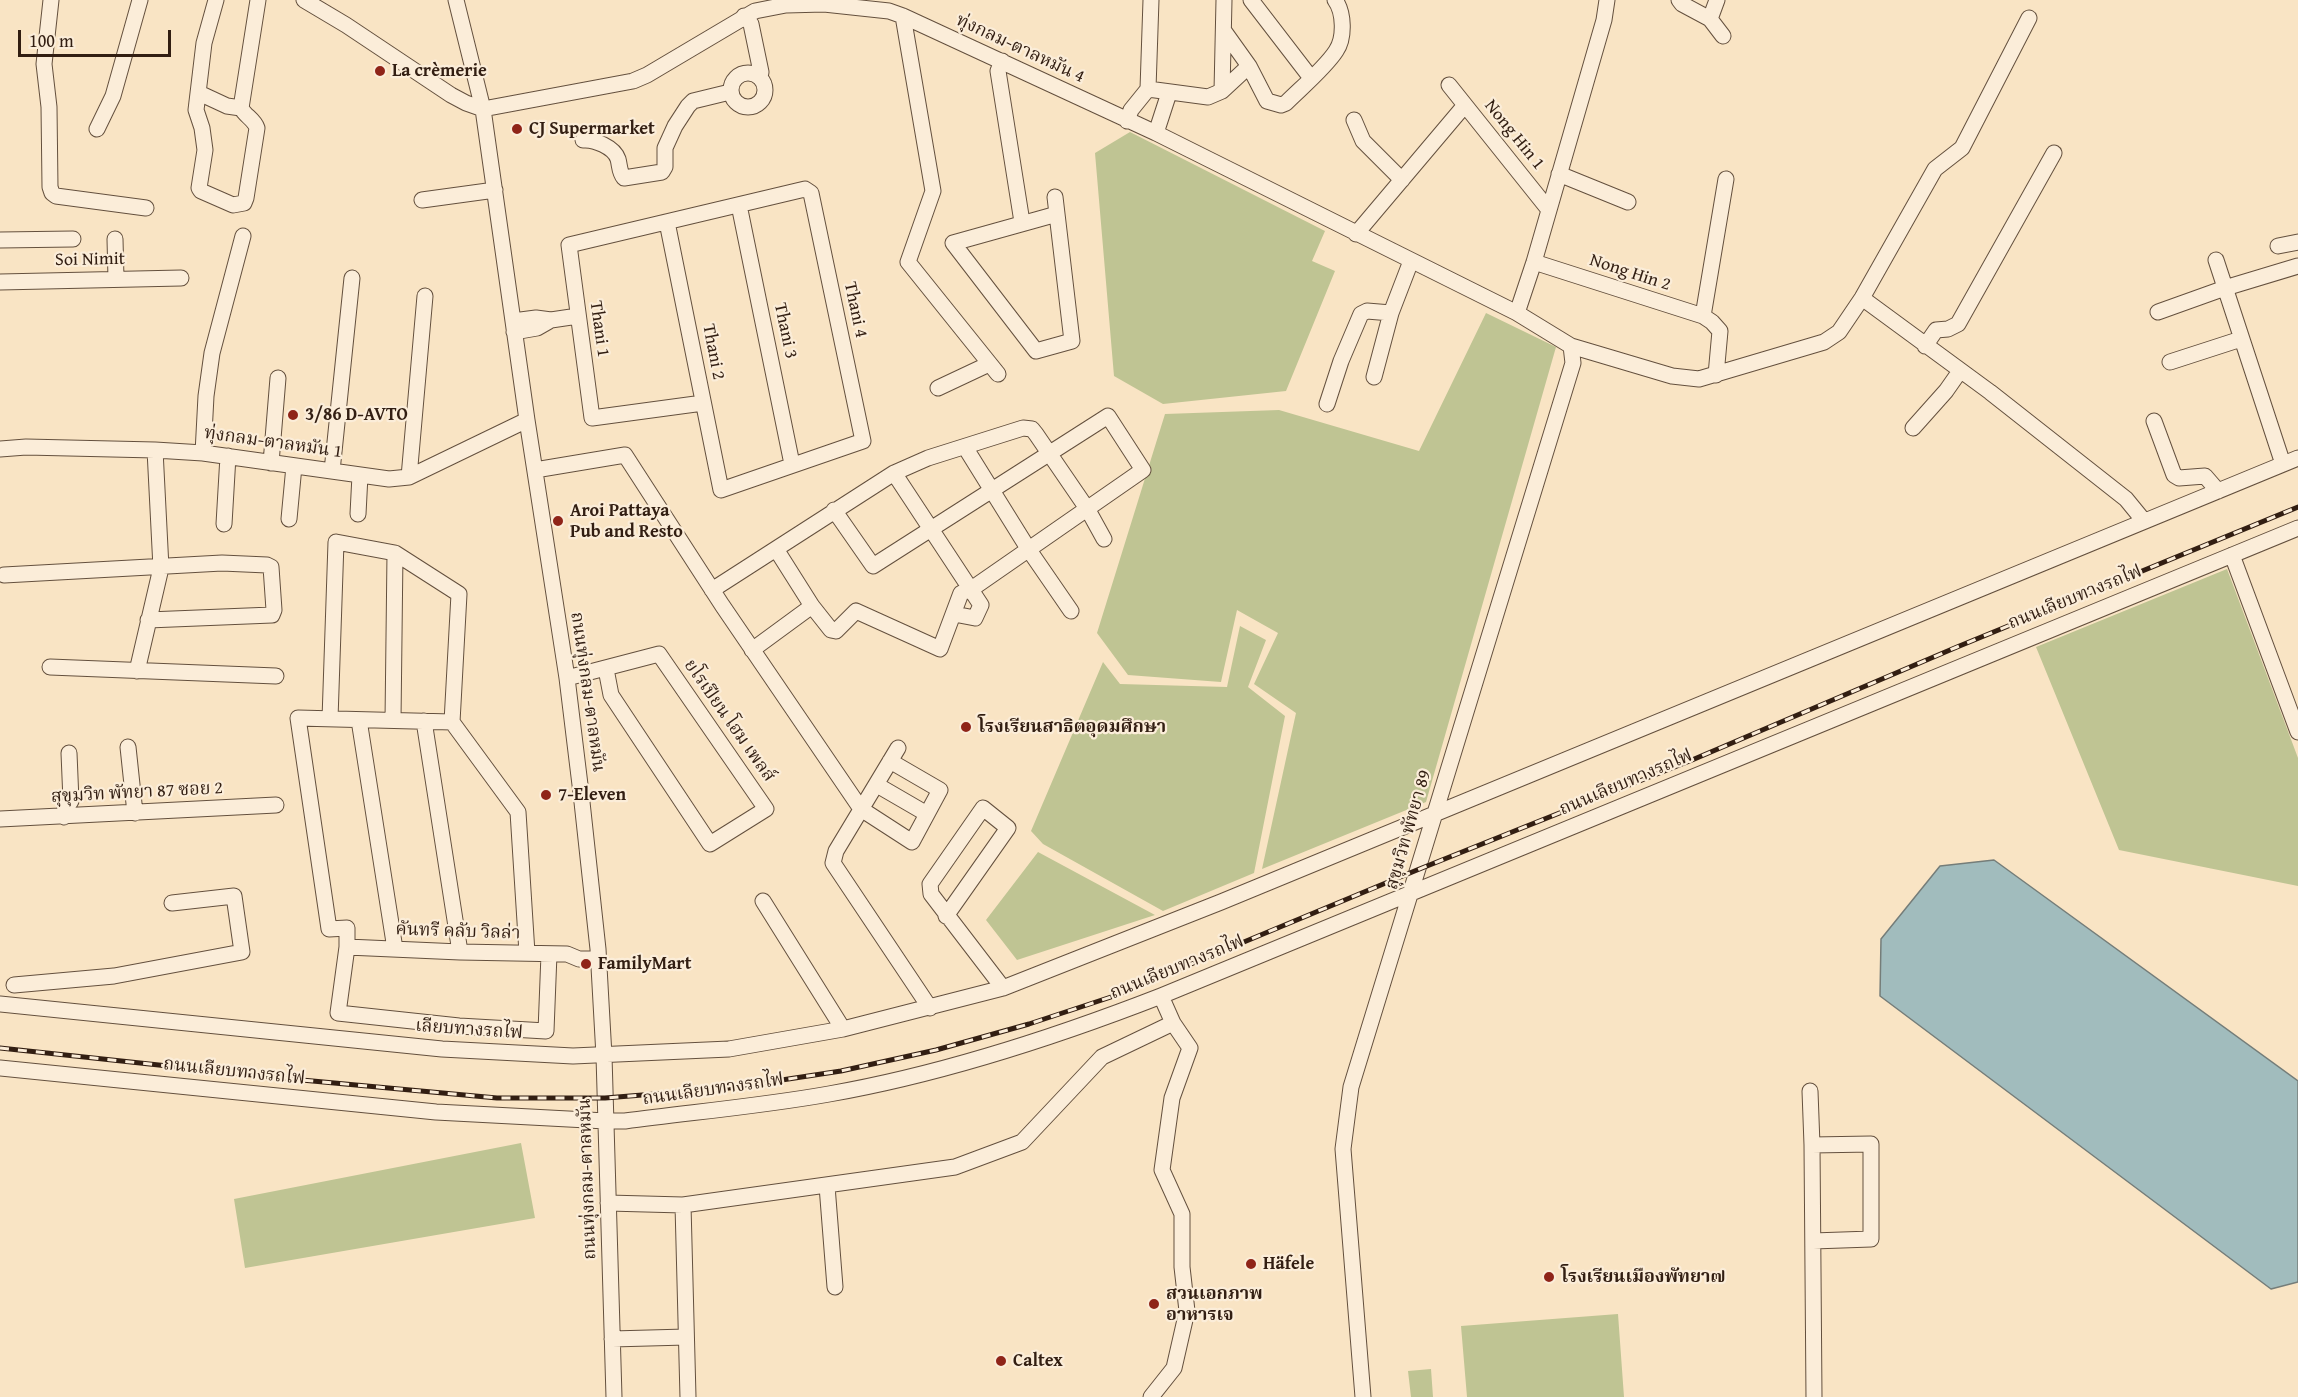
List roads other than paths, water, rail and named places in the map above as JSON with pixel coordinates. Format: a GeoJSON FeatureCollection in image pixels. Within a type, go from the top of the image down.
{"type":"FeatureCollection","features":[{"type":"Feature","properties":{"kind":"street"},"geometry":{"type":"LineString","coordinates":[[51,0],[44,75],[48,99],[52,193],[56,196],[146,208]]}},
{"type":"Feature","properties":{"kind":"street"},"geometry":{"type":"LineString","coordinates":[[97,129],[113,96],[140,0]]}},
{"type":"Feature","properties":{"kind":"street"},"geometry":{"type":"LineString","coordinates":[[216,0],[204,43],[196,110],[202,128],[205,150],[199,188],[233,205],[243,203],[246,198],[257,128],[241,108],[258,0]]}},
{"type":"Feature","properties":{"kind":"street"},"geometry":{"type":"LineString","coordinates":[[304,0],[331,15],[451,95],[483,108]]}},
{"type":"Feature","properties":{"kind":"street","name":"ถนนทุ่งกลม-ตาลหมัน"},"geometry":{"type":"LineString","coordinates":[[456,0],[483,108],[527,420],[567,678],[598,954],[604,1056],[614,1397]]}},
{"type":"Feature","properties":{"kind":"street"},"geometry":{"type":"LineString","coordinates":[[1127,120],[1131,110],[1148,89],[1151,0]]}},
{"type":"Feature","properties":{"kind":"street"},"geometry":{"type":"LineString","coordinates":[[1222,91],[1224,0]]}},
{"type":"Feature","properties":{"kind":"street"},"geometry":{"type":"LineString","coordinates":[[1251,0],[1311,78]]}},
{"type":"Feature","properties":{"kind":"street"},"geometry":{"type":"LineString","coordinates":[[1224,31],[1250,66],[1267,101],[1281,105],[1286,103],[1337,50],[1342,22],[1340,6],[1335,0]]}},
{"type":"Feature","properties":{"kind":"street"},"geometry":{"type":"LineString","coordinates":[[1607,0],[1604,20],[1560,174],[1517,313],[1571,346],[1672,376],[1699,379],[1824,342],[1839,332],[1904,228],[1929,178],[1942,162],[1962,148],[2029,18]]}},
{"type":"Feature","properties":{"kind":"street"},"geometry":{"type":"LineString","coordinates":[[1679,0],[1682,4],[1710,19],[1723,36]]}},
{"type":"Feature","properties":{"kind":"street"},"geometry":{"type":"LineString","coordinates":[[1710,19],[1717,0]]}},
{"type":"Feature","properties":{"kind":"street","name":"ทุ่งกลม-ตาลหมัน 4"},"geometry":{"type":"LineString","coordinates":[[483,108],[633,81],[647,75],[744,16],[770,7],[824,4],[892,9],[1156,133],[1517,313]]}},
{"type":"Feature","properties":{"kind":"street"},"geometry":{"type":"LineString","coordinates":[[892,9],[933,191],[908,262],[944,316],[994,369],[938,388]]}},
{"type":"Feature","properties":{"kind":"street"},"geometry":{"type":"LineString","coordinates":[[730,92],[738,104],[750,107],[761,101],[765,89],[760,77],[761,72],[751,24],[744,16]]}},
{"type":"Feature","properties":{"kind":"street"},"geometry":{"type":"LineString","coordinates":[[1002,61],[998,71],[1022,222]]}},
{"type":"Feature","properties":{"kind":"street"},"geometry":{"type":"LineString","coordinates":[[1148,89],[1208,97],[1222,91],[1250,66]]}},
{"type":"Feature","properties":{"kind":"street"},"geometry":{"type":"LineString","coordinates":[[730,92],[734,79],[739,75],[754,73],[760,77]]}},
{"type":"Feature","properties":{"kind":"street","name":"Nong Hin 1"},"geometry":{"type":"LineString","coordinates":[[1449,84],[1549,210]]}},
{"type":"Feature","properties":{"kind":"street"},"geometry":{"type":"LineString","coordinates":[[583,141],[591,140],[612,151],[617,156],[621,175],[624,178],[662,172],[665,168],[665,148],[688,105],[693,101],[730,92]]}},
{"type":"Feature","properties":{"kind":"street"},"geometry":{"type":"LineString","coordinates":[[199,93],[227,106],[241,108]]}},
{"type":"Feature","properties":{"kind":"street"},"geometry":{"type":"LineString","coordinates":[[1156,133],[1169,93]]}},
{"type":"Feature","properties":{"kind":"street"},"geometry":{"type":"LineString","coordinates":[[1356,234],[1465,105]]}},
{"type":"Feature","properties":{"kind":"street"},"geometry":{"type":"LineString","coordinates":[[1354,120],[1363,141],[1402,180]]}},
{"type":"Feature","properties":{"kind":"street"},"geometry":{"type":"LineString","coordinates":[[1925,346],[1936,330],[1948,329],[1958,324],[2054,153]]}},
{"type":"Feature","properties":{"kind":"street"},"geometry":{"type":"LineString","coordinates":[[1560,174],[1628,202]]}},
{"type":"Feature","properties":{"kind":"street"},"geometry":{"type":"LineString","coordinates":[[1716,375],[1720,331],[1708,319],[1726,179]]}},
{"type":"Feature","properties":{"kind":"street","name":"Thani 4"},"geometry":{"type":"LineString","coordinates":[[739,205],[805,189],[811,194],[863,441],[792,464]]}},
{"type":"Feature","properties":{"kind":"street"},"geometry":{"type":"LineString","coordinates":[[423,200],[495,190]]}},
{"type":"Feature","properties":{"kind":"street"},"geometry":{"type":"LineString","coordinates":[[1055,197],[1072,341],[1036,351],[953,243],[1057,214]]}},
{"type":"Feature","properties":{"kind":"street"},"geometry":{"type":"LineString","coordinates":[[667,222],[739,205]]}},
{"type":"Feature","properties":{"kind":"street","name":"Thani 3"},"geometry":{"type":"LineString","coordinates":[[739,205],[792,464]]}},
{"type":"Feature","properties":{"kind":"street","name":"Thani 1"},"geometry":{"type":"LineString","coordinates":[[667,222],[569,245],[592,418],[703,403]]}},
{"type":"Feature","properties":{"kind":"street","name":"Thani 2"},"geometry":{"type":"LineString","coordinates":[[667,222],[721,490],[792,464]]}},
{"type":"Feature","properties":{"kind":"street"},"geometry":{"type":"LineString","coordinates":[[203,453],[206,396],[212,353],[243,236]]}},
{"type":"Feature","properties":{"kind":"street"},"geometry":{"type":"LineString","coordinates":[[0,240],[73,239]]}},
{"type":"Feature","properties":{"kind":"street"},"geometry":{"type":"LineString","coordinates":[[115,239],[116,279]]}},
{"type":"Feature","properties":{"kind":"street"},"geometry":{"type":"LineString","coordinates":[[2278,246],[2298,242]]}},
{"type":"Feature","properties":{"kind":"street"},"geometry":{"type":"LineString","coordinates":[[2216,260],[2283,464]]}},
{"type":"Feature","properties":{"kind":"street"},"geometry":{"type":"LineString","coordinates":[[1374,376],[1391,313],[1411,261]]}},
{"type":"Feature","properties":{"kind":"street","name":"Nong Hin 2"},"geometry":{"type":"LineString","coordinates":[[1534,262],[1708,319]]}},
{"type":"Feature","properties":{"kind":"street"},"geometry":{"type":"LineString","coordinates":[[2158,312],[2225,288],[2298,266]]}},
{"type":"Feature","properties":{"kind":"street","name":"Soi Nimit"},"geometry":{"type":"LineString","coordinates":[[0,282],[181,278]]}},
{"type":"Feature","properties":{"kind":"street"},"geometry":{"type":"LineString","coordinates":[[332,471],[352,278]]}},
{"type":"Feature","properties":{"kind":"street"},"geometry":{"type":"LineString","coordinates":[[409,477],[425,296]]}},
{"type":"Feature","properties":{"kind":"street"},"geometry":{"type":"LineString","coordinates":[[1862,298],[2126,499],[2144,521]]}},
{"type":"Feature","properties":{"kind":"street"},"geometry":{"type":"LineString","coordinates":[[1327,404],[1341,361],[1361,314],[1367,311],[1391,313]]}},
{"type":"Feature","properties":{"kind":"street"},"geometry":{"type":"LineString","coordinates":[[514,326],[536,318],[551,320],[578,316]]}},
{"type":"Feature","properties":{"kind":"street"},"geometry":{"type":"LineString","coordinates":[[2170,362],[2241,339]]}},
{"type":"Feature","properties":{"kind":"street","name":"สุขุมวิท พัทยา 89"},"geometry":{"type":"LineString","coordinates":[[1363,1397],[1343,1149],[1351,1087],[1411,893],[1433,813],[1573,363],[1571,346]]}},
{"type":"Feature","properties":{"kind":"street"},"geometry":{"type":"LineString","coordinates":[[1912,428],[1946,391],[1960,371]]}},
{"type":"Feature","properties":{"kind":"street"},"geometry":{"type":"LineString","coordinates":[[271,463],[278,378]]}},
{"type":"Feature","properties":{"kind":"street"},"geometry":{"type":"LineString","coordinates":[[776,549],[812,606],[831,630],[836,631],[856,611],[940,649],[961,593],[970,590],[1143,470],[1108,416],[873,566],[834,510]]}},
{"type":"Feature","properties":{"kind":"street","name":"ทุ่งกลม-ตาลหมัน 1"},"geometry":{"type":"LineString","coordinates":[[0,449],[26,447],[203,453],[389,479],[409,477],[527,420]]}},
{"type":"Feature","properties":{"kind":"street"},"geometry":{"type":"LineString","coordinates":[[2154,421],[2174,475],[2179,478],[2205,476],[2218,491]]}},
{"type":"Feature","properties":{"kind":"street"},"geometry":{"type":"LineString","coordinates":[[712,590],[894,473],[928,458],[1027,428],[1036,434],[1049,452],[1088,510],[1104,539]]}},
{"type":"Feature","properties":{"kind":"street"},"geometry":{"type":"LineString","coordinates":[[965,447],[991,492],[1071,611]]}},
{"type":"Feature","properties":{"kind":"street"},"geometry":{"type":"LineString","coordinates":[[137,671],[161,568],[155,450]]}},
{"type":"Feature","properties":{"kind":"street"},"geometry":{"type":"LineString","coordinates":[[535,470],[625,455],[712,590],[861,809],[912,842],[940,790],[894,754],[877,784],[861,809],[836,851],[833,863],[930,1008]]}},
{"type":"Feature","properties":{"kind":"street"},"geometry":{"type":"LineString","coordinates":[[224,524],[228,456]]}},
{"type":"Feature","properties":{"kind":"street"},"geometry":{"type":"LineString","coordinates":[[604,1056],[729,1049],[843,1029],[1003,988],[1221,902],[2298,458]]}},
{"type":"Feature","properties":{"kind":"street"},"geometry":{"type":"LineString","coordinates":[[288,519],[294,466]]}},
{"type":"Feature","properties":{"kind":"street"},"geometry":{"type":"LineString","coordinates":[[894,473],[981,605],[975,618],[954,614]]}},
{"type":"Feature","properties":{"kind":"street"},"geometry":{"type":"LineString","coordinates":[[358,514],[360,475]]}},
{"type":"Feature","properties":{"kind":"street","name":"ถนนเลียบทางรถไฟ"},"geometry":{"type":"LineString","coordinates":[[0,1068],[436,1112],[606,1121],[625,1121],[828,1094],[921,1074],[1013,1050],[1161,996],[2298,528]]}},
{"type":"Feature","properties":{"kind":"street"},"geometry":{"type":"LineString","coordinates":[[330,719],[336,542],[395,553],[459,594],[452,722],[518,812],[527,953]]}},
{"type":"Feature","properties":{"kind":"street"},"geometry":{"type":"LineString","coordinates":[[393,720],[395,553]]}},
{"type":"Feature","properties":{"kind":"street"},"geometry":{"type":"LineString","coordinates":[[2232,555],[2298,732]]}},
{"type":"Feature","properties":{"kind":"street"},"geometry":{"type":"LineString","coordinates":[[4,575],[222,563],[267,565],[273,571],[274,610],[272,615],[148,620]]}},
{"type":"Feature","properties":{"kind":"street"},"geometry":{"type":"LineString","coordinates":[[752,650],[812,606]]}},
{"type":"Feature","properties":{"kind":"street","name":"ยโรเปียน โฮม เพลส์"},"geometry":{"type":"LineString","coordinates":[[567,678],[659,654],[766,809],[710,844],[611,694],[606,669]]}},
{"type":"Feature","properties":{"kind":"street"},"geometry":{"type":"LineString","coordinates":[[50,667],[276,676]]}},
{"type":"Feature","properties":{"kind":"street"},"geometry":{"type":"LineString","coordinates":[[452,722],[298,718],[329,929],[347,928],[347,947],[338,1013],[459,1026],[546,1030],[549,954]]}},
{"type":"Feature","properties":{"kind":"street"},"geometry":{"type":"LineString","coordinates":[[359,720],[395,949]]}},
{"type":"Feature","properties":{"kind":"street"},"geometry":{"type":"LineString","coordinates":[[424,721],[460,952]]}},
{"type":"Feature","properties":{"kind":"street"},"geometry":{"type":"LineString","coordinates":[[128,747],[135,813]]}},
{"type":"Feature","properties":{"kind":"street"},"geometry":{"type":"LineString","coordinates":[[64,817],[64,809],[71,801],[69,753]]}},
{"type":"Feature","properties":{"kind":"street"},"geometry":{"type":"LineString","coordinates":[[877,784],[927,814]]}},
{"type":"Feature","properties":{"kind":"street","name":"สุขุมวิท พัทยา 87 ซอย 2"},"geometry":{"type":"LineString","coordinates":[[0,819],[276,805]]}},
{"type":"Feature","properties":{"kind":"street"},"geometry":{"type":"LineString","coordinates":[[946,916],[1008,828],[983,808],[930,884],[929,891],[946,916],[1003,988]]}},
{"type":"Feature","properties":{"kind":"street"},"geometry":{"type":"LineString","coordinates":[[7,1005],[7,984],[114,976],[242,952],[234,896],[172,903]]}},
{"type":"Feature","properties":{"kind":"street"},"geometry":{"type":"LineString","coordinates":[[763,901],[843,1029]]}},
{"type":"Feature","properties":{"kind":"street","name":"คันทรี คลับ วิลล่า"},"geometry":{"type":"LineString","coordinates":[[347,947],[549,954],[567,954],[578,949],[598,954]]}},
{"type":"Feature","properties":{"kind":"street"},"geometry":{"type":"LineString","coordinates":[[1151,1397],[1174,1368],[1187,1311],[1182,1267],[1182,1214],[1162,1170],[1172,1098],[1190,1048],[1173,1023],[1161,996]]}},
{"type":"Feature","properties":{"kind":"street","name":"เลียบทางรถไฟ"},"geometry":{"type":"LineString","coordinates":[[7,1005],[441,1049],[604,1056]]}},
{"type":"Feature","properties":{"kind":"street"},"geometry":{"type":"LineString","coordinates":[[608,1203],[683,1205],[955,1167],[1022,1142],[1102,1057],[1173,1023]]}},
{"type":"Feature","properties":{"kind":"street"},"geometry":{"type":"LineString","coordinates":[[1810,1091],[1814,1397]]}},
{"type":"Feature","properties":{"kind":"street"},"geometry":{"type":"LineString","coordinates":[[1812,1145],[1871,1144],[1871,1239],[1813,1241]]}},
{"type":"Feature","properties":{"kind":"street"},"geometry":{"type":"LineString","coordinates":[[827,1186],[836,1287]]}},
{"type":"Feature","properties":{"kind":"street"},"geometry":{"type":"LineString","coordinates":[[683,1205],[688,1397]]}},
{"type":"Feature","properties":{"kind":"street"},"geometry":{"type":"LineString","coordinates":[[612,1339],[686,1337]]}},
{"type":"Feature","properties":{"kind":"water"},"geometry":{"type":"Polygon","coordinates":[[[1994,860],[2298,1081],[2298,1282],[2271,1289],[1880,996],[1881,939],[1940,866],[1994,860]]]}},
{"type":"Feature","properties":{"kind":"railway"},"geometry":{"type":"LineString","coordinates":[[0,1048],[280,1078],[497,1098],[605,1098],[729,1088],[841,1071],[936,1050],[1029,1024],[1114,996],[1417,870],[1692,760],[1957,647],[2298,507]]}},
{"type":"Feature","properties":{"kind":"place","name":"La crèmerie"},"geometry":{"type":"Point","coordinates":[380,71]}},
{"type":"Feature","properties":{"kind":"place","name":"CJ Supermarket"},"geometry":{"type":"Point","coordinates":[517,129]}},
{"type":"Feature","properties":{"kind":"place","name":"3/86 D-AVTO"},"geometry":{"type":"Point","coordinates":[293,415]}},
{"type":"Feature","properties":{"kind":"place","name":"Aroi Pattaya Pub and Resto"},"geometry":{"type":"Point","coordinates":[558,521]}},
{"type":"Feature","properties":{"kind":"place","name":"โรงเรียนสาธิตอุดมศึกษา"},"geometry":{"type":"Point","coordinates":[966,727]}},
{"type":"Feature","properties":{"kind":"place","name":"7-Eleven"},"geometry":{"type":"Point","coordinates":[546,795]}},
{"type":"Feature","properties":{"kind":"place","name":"FamilyMart"},"geometry":{"type":"Point","coordinates":[586,964]}},
{"type":"Feature","properties":{"kind":"place","name":"Häfele"},"geometry":{"type":"Point","coordinates":[1251,1264]}},
{"type":"Feature","properties":{"kind":"place","name":"โรงเรียนเมืองพัทยา๗"},"geometry":{"type":"Point","coordinates":[1549,1277]}},
{"type":"Feature","properties":{"kind":"place","name":"สวนเอกภาพ อาหารเจ"},"geometry":{"type":"Point","coordinates":[1154,1304]}},
{"type":"Feature","properties":{"kind":"place","name":"Caltex"},"geometry":{"type":"Point","coordinates":[1001,1361]}}]}
